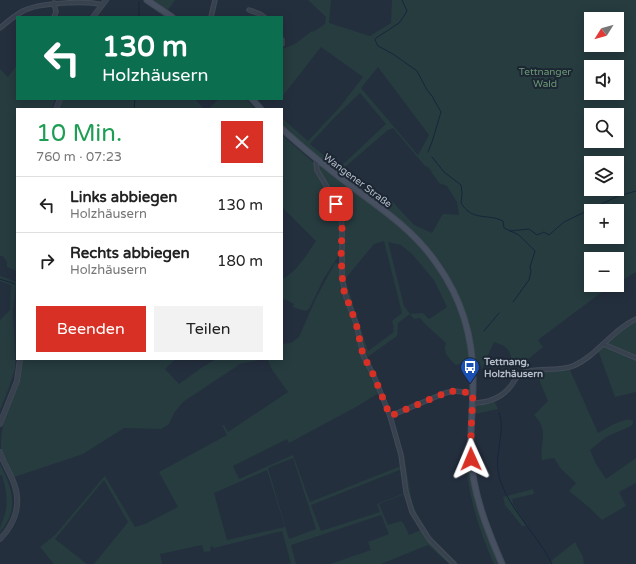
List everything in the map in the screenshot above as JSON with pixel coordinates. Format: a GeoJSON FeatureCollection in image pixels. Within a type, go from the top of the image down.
{"type":"FeatureCollection","features":[{"type":"Feature","properties":{"kind":"main road"},"geometry":{"type":"LineString","coordinates":[[147,0],[171,16]]}},
{"type":"Feature","properties":{"kind":"main road"},"geometry":{"type":"LineString","coordinates":[[253,100],[260,108]]}},
{"type":"Feature","properties":{"kind":"main road","name":"Wangener Straße"},"geometry":{"type":"LineString","coordinates":[[283,130],[318,160],[409,231],[430,255],[442,272],[457,300],[469,338],[473,372],[471,454],[474,481],[483,518],[502,564]]}},
{"type":"Feature","properties":{"kind":"street"},"geometry":{"type":"LineString","coordinates":[[94,16],[106,0]]}},
{"type":"Feature","properties":{"kind":"street"},"geometry":{"type":"LineString","coordinates":[[211,16],[215,0]]}},
{"type":"Feature","properties":{"kind":"street"},"geometry":{"type":"LineString","coordinates":[[16,16],[23,11],[36,6],[54,3],[82,1],[95,2],[102,5]]}},
{"type":"Feature","properties":{"kind":"street"},"geometry":{"type":"LineString","coordinates":[[54,3],[56,12],[54,16]]}},
{"type":"Feature","properties":{"kind":"street"},"geometry":{"type":"LineString","coordinates":[[249,10],[263,16]]}},
{"type":"Feature","properties":{"kind":"street"},"geometry":{"type":"LineString","coordinates":[[0,28],[16,16]]}},
{"type":"Feature","properties":{"kind":"street"},"geometry":{"type":"LineString","coordinates":[[318,160],[316,163],[317,170],[330,192],[341,216],[342,278],[346,297],[356,323],[363,355],[374,376],[390,416],[401,455],[409,506],[415,519],[434,545],[454,564]]}},
{"type":"Feature","properties":{"kind":"street"},"geometry":{"type":"LineString","coordinates":[[472,403],[484,402],[502,396],[522,372],[560,369],[573,366],[603,344],[622,327],[636,319]]}},
{"type":"Feature","properties":{"kind":"street"},"geometry":{"type":"LineString","coordinates":[[603,344],[636,358]]}},
{"type":"Feature","properties":{"kind":"street"},"geometry":{"type":"LineString","coordinates":[[0,424],[17,381],[20,360]]}},
{"type":"Feature","properties":{"kind":"street"},"geometry":{"type":"LineString","coordinates":[[390,416],[450,391],[473,393]]}},
{"type":"Feature","properties":{"kind":"street"},"geometry":{"type":"LineString","coordinates":[[0,452],[14,482],[17,504],[12,524],[0,539]]}},
{"type":"Feature","properties":{"kind":"green space"},"geometry":{"type":"Polygon","coordinates":[[[153,0],[175,0],[168,10],[153,0]]]}},
{"type":"Feature","properties":{"kind":"green space","name":"Tettnanger Wald"},"geometry":{"type":"Polygon","coordinates":[[[308,0],[331,0],[329,23],[370,36],[391,23],[392,0],[636,0],[636,272],[624,279],[624,252],[584,252],[584,292],[602,292],[538,340],[543,347],[527,360],[528,369],[523,370],[511,359],[510,352],[506,348],[494,342],[482,369],[479,361],[475,361],[463,307],[449,278],[440,264],[408,228],[383,207],[390,199],[414,225],[432,233],[442,215],[459,215],[457,202],[447,186],[439,183],[428,167],[425,166],[393,128],[388,130],[338,173],[283,127],[283,119],[308,141],[339,108],[363,77],[321,47],[283,96],[283,49],[295,44],[312,31],[313,32],[325,24],[326,17],[308,0]],[[378,67],[361,88],[418,155],[429,135],[378,67]],[[360,93],[310,144],[339,168],[386,124],[360,93]]]}},
{"type":"Feature","properties":{"kind":"green space"},"geometry":{"type":"Polygon","coordinates":[[[16,66],[16,100],[55,100],[52,108],[16,108],[16,271],[7,267],[7,262],[3,256],[0,256],[0,69],[8,77],[16,66]]]}},
{"type":"Feature","properties":{"kind":"green space"},"geometry":{"type":"Polygon","coordinates":[[[61,100],[196,100],[203,108],[57,108],[61,100]]]}},
{"type":"Feature","properties":{"kind":"green space"},"geometry":{"type":"Polygon","coordinates":[[[218,100],[247,100],[254,108],[209,108],[218,100]]]}},
{"type":"Feature","properties":{"kind":"green space"},"geometry":{"type":"Polygon","coordinates":[[[283,136],[314,163],[338,210],[341,222],[341,252],[324,278],[309,309],[305,311],[293,307],[294,304],[283,298],[283,278],[297,267],[316,241],[283,208],[283,136]]]}},
{"type":"Feature","properties":{"kind":"green space"},"geometry":{"type":"Polygon","coordinates":[[[318,163],[396,223],[418,244],[437,268],[452,294],[464,325],[470,360],[456,365],[446,353],[446,343],[420,318],[414,319],[410,314],[398,323],[397,336],[366,358],[342,277],[341,216],[319,172],[318,163]],[[384,241],[374,244],[345,279],[368,351],[394,332],[392,321],[402,313],[384,241]],[[388,242],[404,306],[410,314],[423,313],[429,319],[447,307],[434,280],[412,254],[401,245],[388,242]]]}},
{"type":"Feature","properties":{"kind":"green space"},"geometry":{"type":"Polygon","coordinates":[[[335,263],[340,264],[342,288],[353,319],[362,354],[373,375],[379,393],[289,443],[287,439],[233,466],[239,479],[293,455],[310,502],[401,466],[402,469],[311,505],[321,531],[380,512],[377,504],[405,493],[379,504],[388,525],[401,521],[409,535],[421,530],[452,564],[449,564],[428,545],[381,564],[330,564],[371,550],[368,542],[389,534],[381,515],[291,545],[296,564],[289,564],[291,563],[282,531],[214,548],[212,546],[210,547],[211,551],[204,552],[202,545],[160,554],[162,564],[94,564],[128,522],[104,480],[55,539],[87,564],[54,564],[40,547],[55,535],[105,476],[135,527],[145,524],[178,507],[159,472],[227,435],[222,425],[224,425],[228,432],[288,392],[273,371],[268,360],[283,360],[283,344],[291,343],[299,337],[316,298],[335,263]],[[293,458],[268,468],[289,539],[316,529],[293,458]],[[267,470],[214,493],[227,540],[285,527],[267,470]]]}},
{"type":"Feature","properties":{"kind":"green space"},"geometry":{"type":"Polygon","coordinates":[[[0,276],[16,282],[13,311],[15,369],[0,410],[0,320],[10,310],[11,285],[0,281],[0,276]]]}},
{"type":"Feature","properties":{"kind":"green space"},"geometry":{"type":"Polygon","coordinates":[[[636,320],[636,357],[606,345],[606,342],[613,336],[636,320]]]}},
{"type":"Feature","properties":{"kind":"green space"},"geometry":{"type":"Polygon","coordinates":[[[604,347],[636,360],[636,392],[615,397],[598,350],[604,347]]]}},
{"type":"Feature","properties":{"kind":"green space"},"geometry":{"type":"Polygon","coordinates":[[[22,360],[175,360],[165,369],[179,384],[214,360],[258,360],[240,364],[183,402],[174,413],[169,424],[161,429],[124,428],[83,454],[14,477],[2,452],[1,439],[8,404],[22,360]]]}},
{"type":"Feature","properties":{"kind":"green space"},"geometry":{"type":"Polygon","coordinates":[[[576,365],[570,370],[598,433],[625,420],[633,421],[631,426],[606,437],[590,450],[596,464],[606,479],[636,458],[636,483],[619,492],[626,506],[602,520],[569,491],[576,483],[561,469],[554,458],[542,460],[542,426],[534,415],[548,401],[540,382],[538,371],[559,371],[576,365]]]}},
{"type":"Feature","properties":{"kind":"green space"},"geometry":{"type":"Polygon","coordinates":[[[493,399],[498,409],[475,414],[475,402],[493,399]]]}},
{"type":"Feature","properties":{"kind":"green space"},"geometry":{"type":"Polygon","coordinates":[[[465,453],[468,453],[483,523],[499,564],[494,564],[478,524],[468,481],[465,453]]]}},
{"type":"Feature","properties":{"kind":"green space"},"geometry":{"type":"Polygon","coordinates":[[[402,456],[404,456],[412,503],[419,518],[432,538],[458,564],[456,564],[442,551],[428,536],[416,519],[409,502],[402,456]]]}},
{"type":"Feature","properties":{"kind":"green space"},"geometry":{"type":"Polygon","coordinates":[[[0,464],[11,490],[12,507],[10,515],[0,532],[6,512],[7,501],[2,475],[0,475],[0,464]]]}},
{"type":"Feature","properties":{"kind":"green space"},"geometry":{"type":"Polygon","coordinates":[[[533,489],[534,494],[512,499],[513,504],[526,526],[522,526],[505,505],[503,497],[533,489]]]}},
{"type":"Feature","properties":{"kind":"green space"},"geometry":{"type":"Polygon","coordinates":[[[575,542],[583,557],[584,564],[551,564],[550,562],[575,542]]]}},
{"type":"Feature","properties":{"kind":"waterway"},"geometry":{"type":"LineString","coordinates":[[402,0],[407,11],[402,19],[399,23],[375,40],[378,46],[393,54],[417,71],[441,112],[428,152]]}},
{"type":"Feature","properties":{"kind":"waterway"},"geometry":{"type":"LineString","coordinates":[[139,2],[139,16]]}},
{"type":"Feature","properties":{"kind":"waterway"},"geometry":{"type":"LineString","coordinates":[[134,108],[135,100]]}},
{"type":"Feature","properties":{"kind":"waterway"},"geometry":{"type":"LineString","coordinates":[[432,157],[444,172],[461,185],[461,203],[470,213],[503,221],[504,228],[519,235],[535,251],[530,267],[531,271],[529,280],[513,302]]}},
{"type":"Feature","properties":{"kind":"waterway"},"geometry":{"type":"LineString","coordinates":[[510,231],[529,229],[537,235],[544,232],[549,235],[564,222],[618,196],[636,191]]}},
{"type":"Feature","properties":{"kind":"waterway"},"geometry":{"type":"LineString","coordinates":[[0,279],[15,284]]}},
{"type":"Feature","properties":{"kind":"waterway"},"geometry":{"type":"LineString","coordinates":[[484,331],[499,313]]}},
{"type":"Feature","properties":{"kind":"waterway"},"geometry":{"type":"LineString","coordinates":[[499,413],[501,419],[501,433],[497,464],[501,483],[507,496],[546,552],[552,564]]}},
{"type":"Feature","properties":{"kind":"place","name":"Tettnang, Holzhäusern"},"geometry":{"type":"Point","coordinates":[470,384]}},
{"type":"Feature","properties":{"kind":"route"},"geometry":{"type":"LineString","coordinates":[[336,204],[341,216],[342,228],[341,257],[343,288],[359,333],[363,355],[374,376],[390,416],[450,391],[473,393],[471,459]]}}]}
